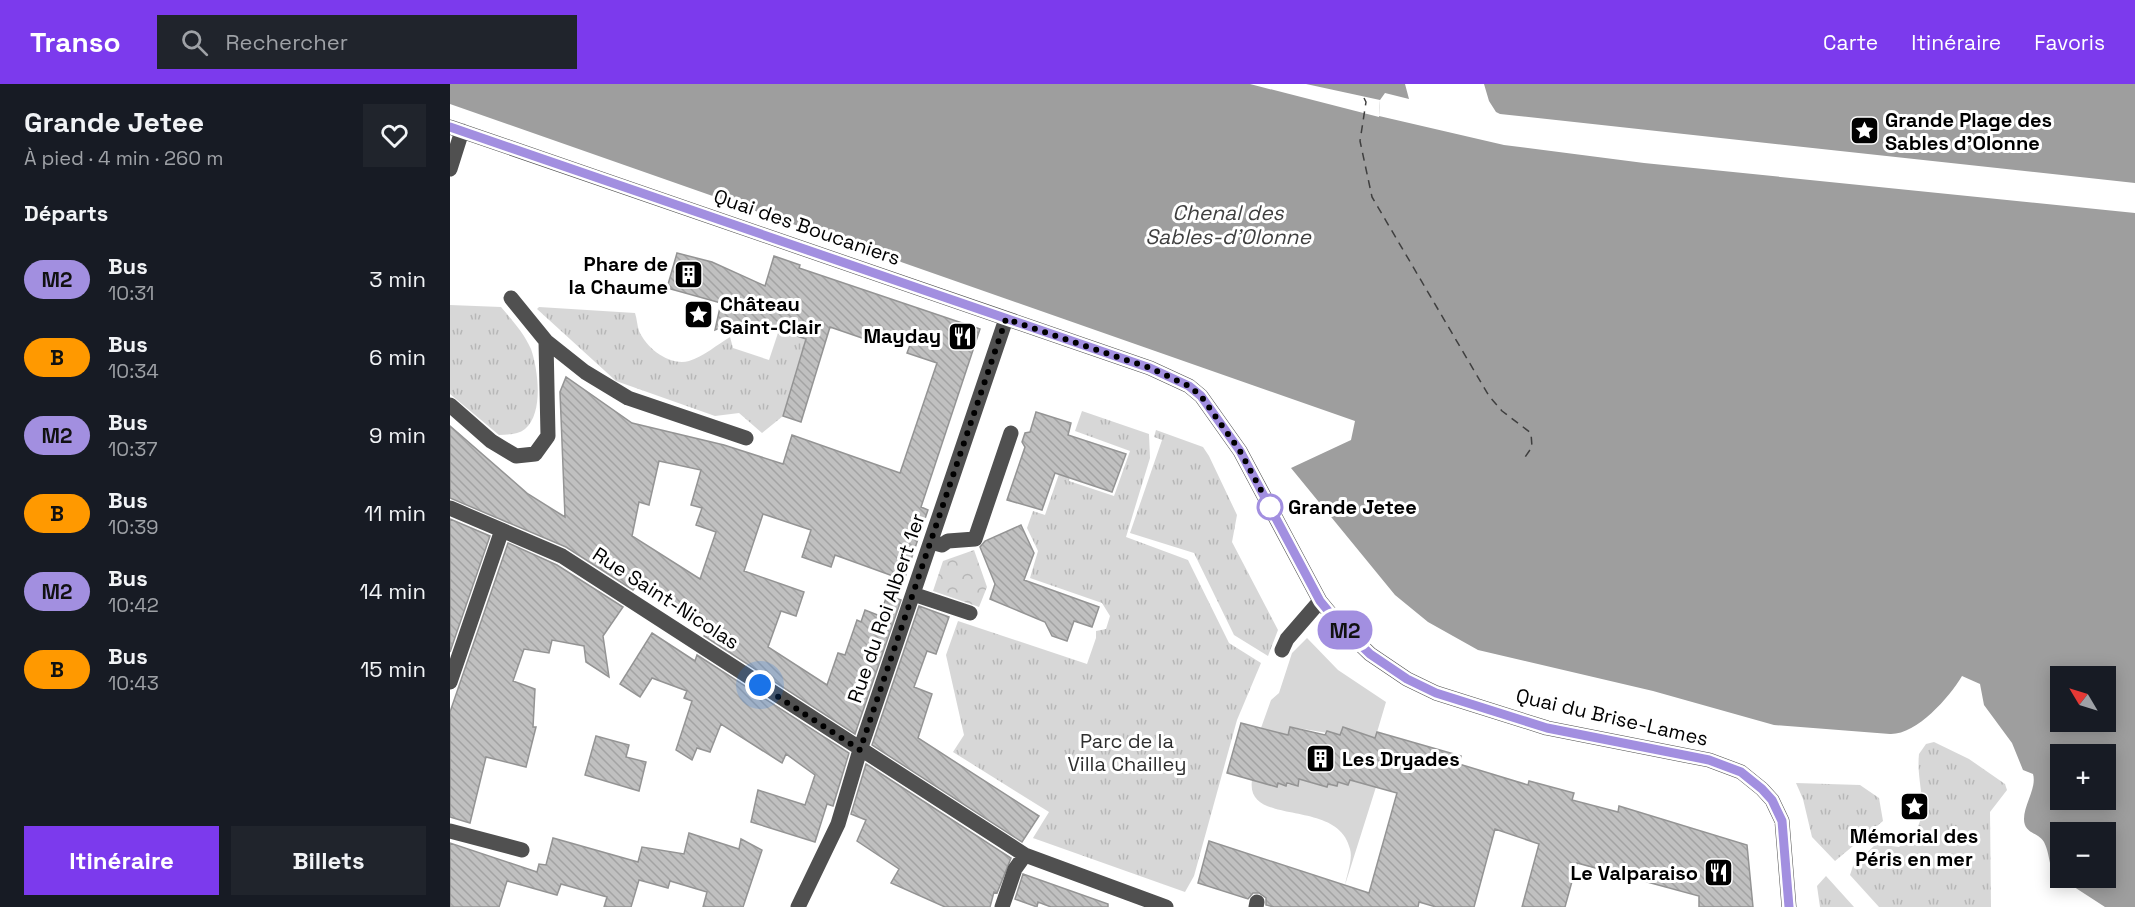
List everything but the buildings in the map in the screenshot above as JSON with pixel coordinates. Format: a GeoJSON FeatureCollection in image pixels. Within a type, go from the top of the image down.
{"type":"FeatureCollection","features":[{"type":"Feature","properties":{"kind":"street"},"geometry":{"type":"LineString","coordinates":[[450,169],[456,129]]}},
{"type":"Feature","properties":{"kind":"street","name":"Quai des Boucaniers"},"geometry":{"type":"LineString","coordinates":[[456,129],[1150,368]]}},
{"type":"Feature","properties":{"kind":"street"},"geometry":{"type":"LineString","coordinates":[[511,298],[546,341],[585,372],[628,398],[746,438]]}},
{"type":"Feature","properties":{"kind":"street","name":"Rue du Roi Albert 1er"},"geometry":{"type":"LineString","coordinates":[[798,907],[838,824],[860,750],[1006,319]]}},
{"type":"Feature","properties":{"kind":"street"},"geometry":{"type":"LineString","coordinates":[[450,405],[491,441],[516,456],[535,454],[548,436],[546,341]]}},
{"type":"Feature","properties":{"kind":"street","name":"Quai du Brise-Lames"},"geometry":{"type":"LineString","coordinates":[[1150,368],[1189,386],[1201,396],[1240,451],[1320,601],[1339,624],[1370,654],[1407,679],[1436,693],[1547,728],[1709,760],[1734,769],[1756,782],[1772,800],[1782,821],[1789,907]]}},
{"type":"Feature","properties":{"kind":"street"},"geometry":{"type":"LineString","coordinates":[[931,542],[942,545],[948,541],[975,539],[1011,433]]}},
{"type":"Feature","properties":{"kind":"street","name":"Rue Saint-Nicolas"},"geometry":{"type":"LineString","coordinates":[[450,508],[562,556],[1025,855],[1166,907]]}},
{"type":"Feature","properties":{"kind":"street"},"geometry":{"type":"LineString","coordinates":[[450,682],[502,530]]}},
{"type":"Feature","properties":{"kind":"street"},"geometry":{"type":"LineString","coordinates":[[913,594],[970,613]]}},
{"type":"Feature","properties":{"kind":"street"},"geometry":{"type":"LineString","coordinates":[[1282,650],[1287,639],[1320,601]]}},
{"type":"Feature","properties":{"kind":"street"},"geometry":{"type":"LineString","coordinates":[[450,831],[522,850]]}},
{"type":"Feature","properties":{"kind":"street"},"geometry":{"type":"LineString","coordinates":[[1002,907],[1015,870],[1025,855]]}},
{"type":"Feature","properties":{"kind":"green space"},"geometry":{"type":"Polygon","coordinates":[[[821,287],[783,416],[762,433],[739,413],[715,416],[616,381],[537,309],[539,307],[635,313],[643,338],[653,350],[674,361],[694,359],[730,337],[733,348],[769,360],[779,330],[821,287]]]}},
{"type":"Feature","properties":{"kind":"green space"},"geometry":{"type":"Polygon","coordinates":[[[450,305],[501,307],[528,343],[536,368],[538,390],[535,413],[531,422],[522,431],[499,435],[450,394],[450,305]]]}},
{"type":"Feature","properties":{"kind":"green space","name":"Parc de la Villa Chailley"},"geometry":{"type":"Polygon","coordinates":[[[1082,411],[1149,434],[1150,458],[1126,537],[1188,560],[1229,643],[1261,663],[1237,720],[1194,876],[1185,892],[1033,838],[1049,812],[953,752],[964,735],[946,655],[958,621],[1087,664],[1096,638],[1096,631],[1106,629],[1110,616],[1102,603],[1030,578],[1038,551],[1027,528],[1033,511],[1045,515],[1060,471],[1070,474],[1069,481],[1114,496],[1130,451],[1075,431],[1082,411]]]}},
{"type":"Feature","properties":{"kind":"green space"},"geometry":{"type":"Polygon","coordinates":[[[1156,430],[1203,447],[1209,456],[1237,515],[1232,542],[1278,630],[1268,656],[1234,635],[1194,553],[1130,533],[1162,440],[1154,437],[1156,430]]]}},
{"type":"Feature","properties":{"kind":"green space"},"geometry":{"type":"Polygon","coordinates":[[[974,550],[987,587],[979,607],[933,591],[943,561],[974,550]]]}},
{"type":"Feature","properties":{"kind":"green space"},"geometry":{"type":"Polygon","coordinates":[[[1307,638],[1338,670],[1386,702],[1375,739],[1343,727],[1340,735],[1291,727],[1287,735],[1261,728],[1271,700],[1279,693],[1292,653],[1307,638]]]}},
{"type":"Feature","properties":{"kind":"green space"},"geometry":{"type":"Polygon","coordinates":[[[1934,742],[1969,759],[2005,784],[2007,790],[1990,812],[1991,907],[1879,907],[1850,875],[1853,866],[1876,844],[1899,847],[1911,837],[1918,826],[1922,804],[1919,754],[1926,744],[1934,742]]]}},
{"type":"Feature","properties":{"kind":"green space"},"geometry":{"type":"Polygon","coordinates":[[[1299,779],[1327,787],[1328,784],[1337,786],[1338,782],[1348,785],[1350,780],[1376,787],[1345,885],[1351,853],[1342,833],[1329,823],[1263,804],[1254,795],[1252,780],[1298,786],[1299,779]]]}},
{"type":"Feature","properties":{"kind":"green space"},"geometry":{"type":"Polygon","coordinates":[[[1796,783],[1860,785],[1879,798],[1883,821],[1835,861],[1812,837],[1803,799],[1796,783]]]}},
{"type":"Feature","properties":{"kind":"green space"},"geometry":{"type":"Polygon","coordinates":[[[1826,876],[1854,907],[1820,907],[1817,886],[1826,876]]]}},
{"type":"Feature","properties":{"kind":"water","name":"Chenal des Sables-d'Olonne"},"geometry":{"type":"Polygon","coordinates":[[[450,84],[1405,84],[1409,99],[1385,93],[1380,100],[1379,116],[1504,145],[1644,163],[2135,213],[2135,907],[2105,907],[2076,888],[2116,888],[2116,822],[2050,822],[2050,863],[2044,842],[2026,828],[2024,819],[2033,785],[2033,774],[2023,770],[2012,743],[1984,705],[1980,684],[1962,676],[1931,714],[1900,733],[1774,725],[1653,691],[1478,650],[1428,622],[1395,595],[1291,468],[1351,440],[1355,421],[450,104],[450,84]]]}},
{"type":"Feature","properties":{"kind":"water","name":"Grande Plage des Sables d'Olonne"},"geometry":{"type":"Polygon","coordinates":[[[1484,84],[2135,84],[2135,183],[1500,114],[1489,101],[1484,84]]]}},
{"type":"Feature","properties":{"kind":"pier"},"geometry":{"type":"Polygon","coordinates":[[[1250,84],[1306,84],[1380,100],[1379,117],[1250,84]]]}},
{"type":"Feature","properties":{"kind":"ferry route"},"geometry":{"type":"LineString","coordinates":[[1364,98],[1366,102],[1360,141],[1372,197],[1489,396],[1502,411],[1531,433],[1532,447],[1523,460]]}},
{"type":"Feature","properties":{"kind":"bus line","name":"M2"},"geometry":{"type":"LineString","coordinates":[[450,127],[1150,368],[1189,386],[1201,396],[1240,451],[1320,601],[1339,624],[1370,654],[1407,679],[1436,693],[1547,728],[1709,760],[1741,772],[1756,782],[1772,800],[1782,821],[1789,907]]}},
{"type":"Feature","properties":{"kind":"place","name":"Grande Plage des Sables d'Olonne"},"geometry":{"type":"Point","coordinates":[1864,131]}},
{"type":"Feature","properties":{"kind":"place","name":"Phare de la Chaume"},"geometry":{"type":"Point","coordinates":[689,275]}},
{"type":"Feature","properties":{"kind":"place","name":"Château Saint-Clair"},"geometry":{"type":"Point","coordinates":[699,315]}},
{"type":"Feature","properties":{"kind":"place","name":"Mayday"},"geometry":{"type":"Point","coordinates":[962,336]}},
{"type":"Feature","properties":{"kind":"place","name":"Grande Jetee"},"geometry":{"type":"Point","coordinates":[1270,507]}},
{"type":"Feature","properties":{"kind":"place","name":"Les Dryades"},"geometry":{"type":"Point","coordinates":[1321,759]}},
{"type":"Feature","properties":{"kind":"place","name":"Mémorial des Péris en mer"},"geometry":{"type":"Point","coordinates":[1914,806]}},
{"type":"Feature","properties":{"kind":"place","name":"Le Valparaiso"},"geometry":{"type":"Point","coordinates":[1719,873]}},
{"type":"Feature","properties":{"kind":"route"},"geometry":{"type":"LineString","coordinates":[[760,685],[860,750],[1006,319],[1150,368],[1189,386],[1201,396],[1240,451],[1270,507]]}}]}
